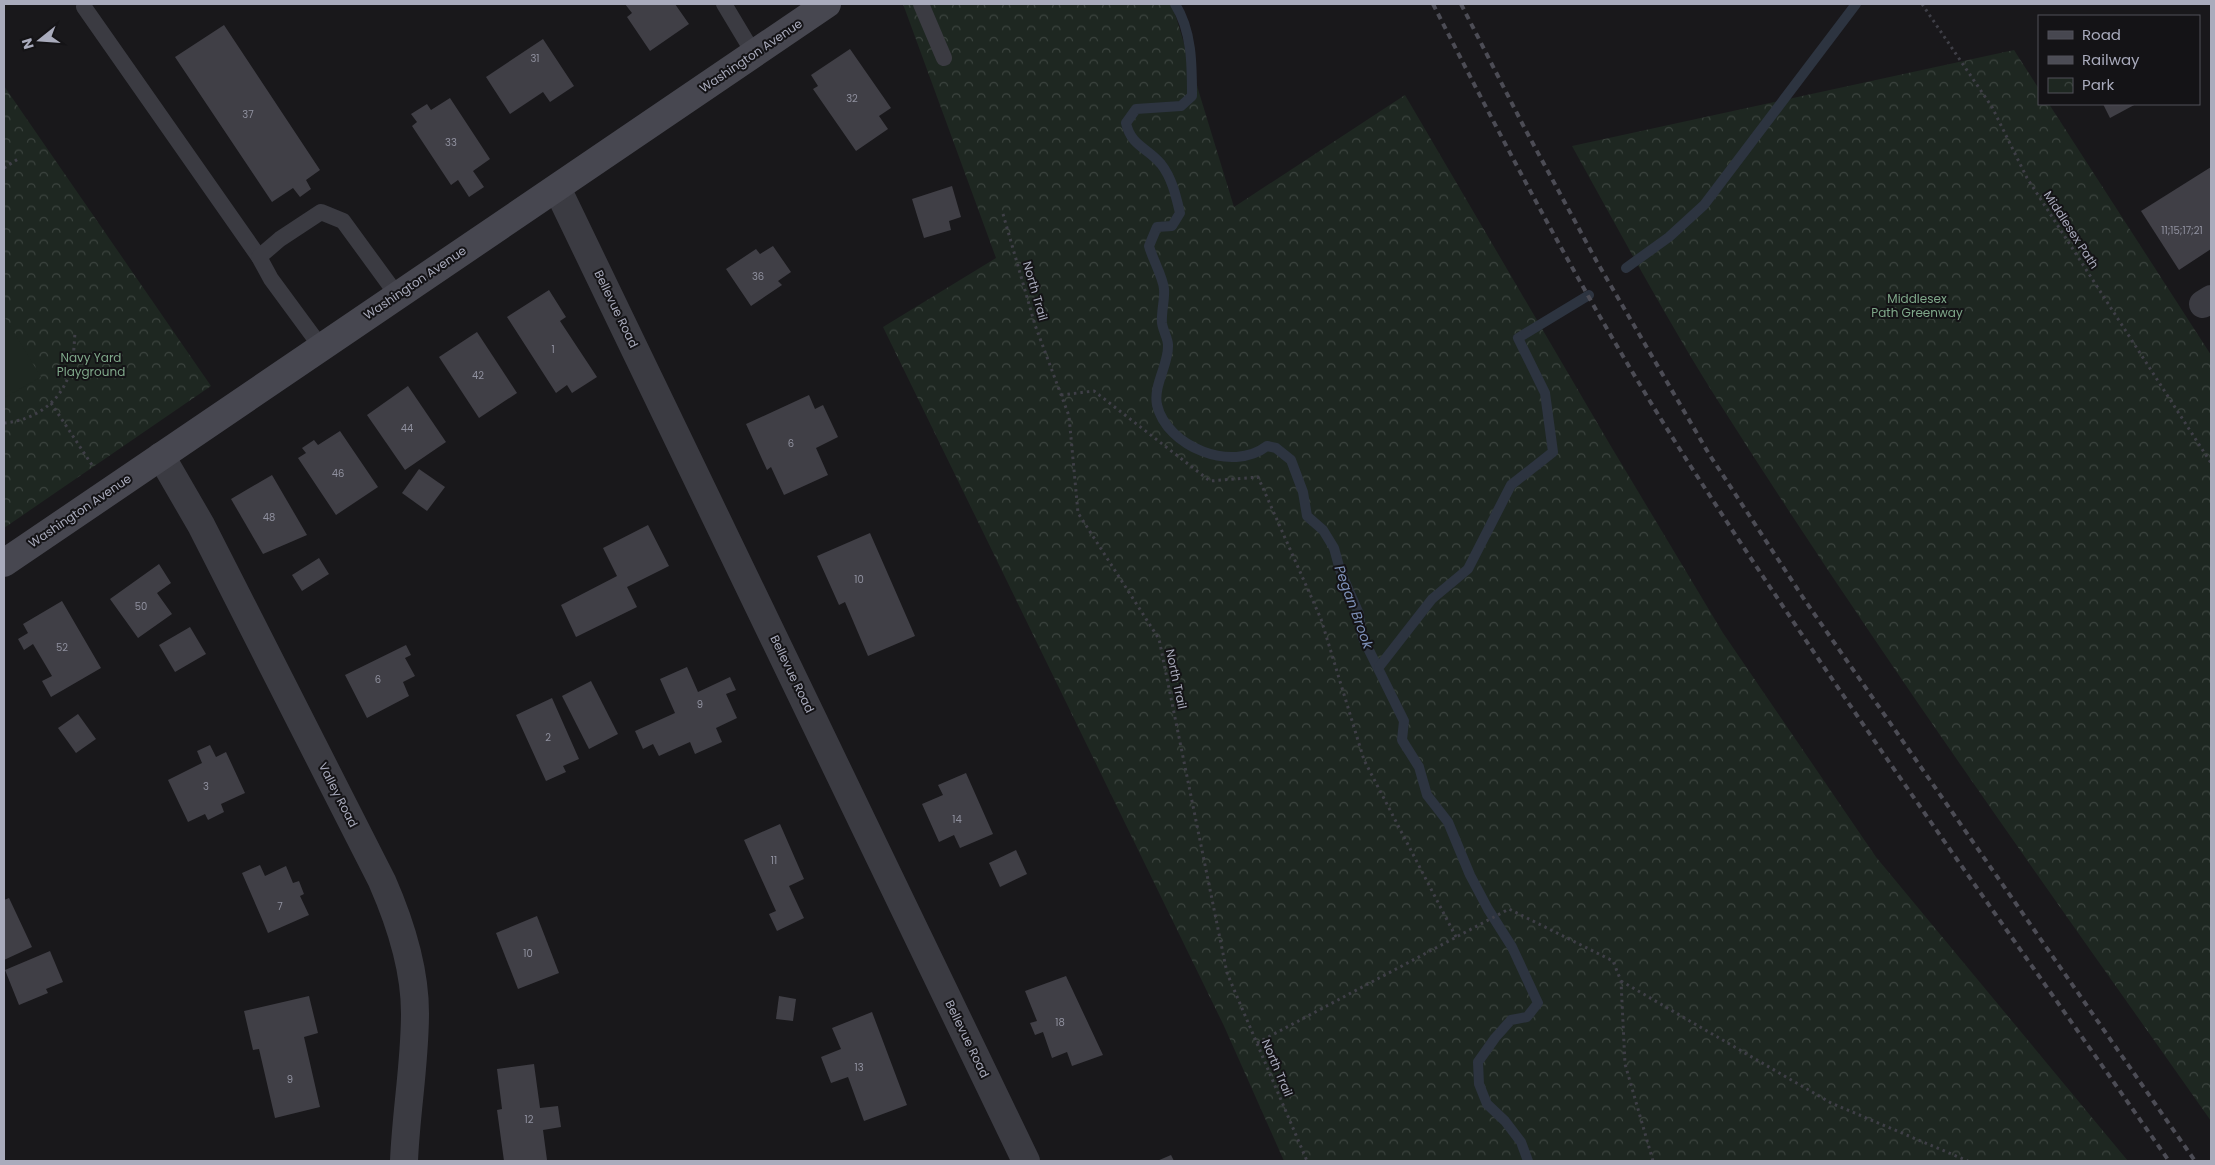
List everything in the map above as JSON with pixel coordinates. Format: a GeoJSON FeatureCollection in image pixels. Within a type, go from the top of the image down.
{"type":"FeatureCollection","features":[{"type":"Feature","properties":{"kind":"street","name":"Washington Avenue"},"geometry":{"type":"LineString","coordinates":[[4,563],[827,4]]}},
{"type":"Feature","properties":{"kind":"street","name":"Bellevue Road"},"geometry":{"type":"LineString","coordinates":[[557,188],[1026,1161]]}},
{"type":"Feature","properties":{"kind":"street","name":"Valley Road"},"geometry":{"type":"LineString","coordinates":[[161,456],[205,534],[396,913],[406,948],[415,1012],[404,1161]]}},
{"type":"Feature","properties":{"kind":"lane"},"geometry":{"type":"LineString","coordinates":[[724,4],[754,54]]}},
{"type":"Feature","properties":{"kind":"lane"},"geometry":{"type":"LineString","coordinates":[[922,4],[944,58]]}},
{"type":"Feature","properties":{"kind":"lane"},"geometry":{"type":"LineString","coordinates":[[84,7],[259,257],[271,279],[321,347]]}},
{"type":"Feature","properties":{"kind":"lane"},"geometry":{"type":"LineString","coordinates":[[259,257],[280,239],[321,212],[343,221],[397,295]]}},
{"type":"Feature","properties":{"kind":"path","name":"Middlesex Path"},"geometry":{"type":"LineString","coordinates":[[1922,4],[1992,107],[2027,178],[2211,463]]}},
{"type":"Feature","properties":{"kind":"path"},"geometry":{"type":"LineString","coordinates":[[4,168],[18,159]]}},
{"type":"Feature","properties":{"kind":"path","name":"North Trail"},"geometry":{"type":"LineString","coordinates":[[1003,214],[1035,325],[1070,416],[1078,513],[1159,639],[1228,973],[1307,1161]]}},
{"type":"Feature","properties":{"kind":"path"},"geometry":{"type":"LineString","coordinates":[[4,423],[17,422],[36,415],[60,395],[71,368],[75,333]]}},
{"type":"Feature","properties":{"kind":"path"},"geometry":{"type":"LineString","coordinates":[[1061,395],[1094,391],[1210,480],[1258,477],[1321,619],[1364,760],[1456,938]]}},
{"type":"Feature","properties":{"kind":"path"},"geometry":{"type":"LineString","coordinates":[[50,403],[93,466]]}},
{"type":"Feature","properties":{"kind":"path"},"geometry":{"type":"LineString","coordinates":[[1257,1044],[1509,909],[1613,961],[1621,981],[1625,1064],[1653,1161]]}},
{"type":"Feature","properties":{"kind":"path"},"geometry":{"type":"LineString","coordinates":[[1621,981],[1831,1103],[1968,1161]]}},
{"type":"Feature","properties":{"kind":"green space"},"geometry":{"type":"Polygon","coordinates":[[[903,4],[1172,4],[1234,207],[1405,95],[1723,633],[1876,857],[2128,1161],[1284,1161],[1224,1026],[883,327],[996,258],[903,4]]]}},
{"type":"Feature","properties":{"kind":"green space","name":"Middlesex Path Greenway"},"geometry":{"type":"Polygon","coordinates":[[[2014,50],[2038,87],[2038,105],[2050,105],[2211,355],[2211,1121],[1904,683],[1785,505],[1686,349],[1572,146],[2014,50]]]}},
{"type":"Feature","properties":{"kind":"green space","name":"Navy Yard Playground"},"geometry":{"type":"Polygon","coordinates":[[[4,86],[211,386],[4,528],[4,86]]]}},
{"type":"Feature","properties":{"kind":"green space"},"geometry":{"type":"Polygon","coordinates":[[[4,316],[41,377],[4,398],[4,316]]]}},
{"type":"Feature","properties":{"kind":"building"},"geometry":{"type":"Polygon","coordinates":[[[625,4],[675,4],[689,24],[650,51],[627,17],[632,13],[625,4]]]}},
{"type":"Feature","properties":{"kind":"building"},"geometry":{"type":"Polygon","coordinates":[[[224,25],[320,170],[306,180],[311,189],[300,197],[293,188],[272,202],[175,57],[224,25]]]}},
{"type":"Feature","properties":{"kind":"building"},"geometry":{"type":"Polygon","coordinates":[[[543,39],[574,86],[550,102],[543,92],[510,114],[486,77],[543,39]]]}},
{"type":"Feature","properties":{"kind":"building"},"geometry":{"type":"Polygon","coordinates":[[[850,49],[891,108],[879,116],[888,129],[856,151],[813,89],[818,86],[811,75],[850,49]]]}},
{"type":"Feature","properties":{"kind":"building"},"geometry":{"type":"Polygon","coordinates":[[[450,98],[490,159],[473,171],[484,187],[469,197],[458,180],[451,185],[412,126],[417,122],[411,114],[427,104],[431,110],[450,98]]]}},
{"type":"Feature","properties":{"kind":"building"},"geometry":{"type":"Polygon","coordinates":[[[2104,105],[2134,105],[2110,118],[2104,105]]]}},
{"type":"Feature","properties":{"kind":"building"},"geometry":{"type":"Polygon","coordinates":[[[2211,167],[2211,249],[2179,270],[2141,211],[2211,167]]]}},
{"type":"Feature","properties":{"kind":"building"},"geometry":{"type":"Polygon","coordinates":[[[952,186],[961,217],[949,221],[951,230],[924,238],[912,199],[952,186]]]}},
{"type":"Feature","properties":{"kind":"building"},"geometry":{"type":"Polygon","coordinates":[[[773,246],[791,272],[778,281],[782,285],[751,306],[726,269],[756,249],[760,254],[773,246]]]}},
{"type":"Feature","properties":{"kind":"building"},"geometry":{"type":"Polygon","coordinates":[[[549,290],[566,317],[560,321],[597,377],[572,393],[567,385],[556,393],[507,317],[549,290]]]}},
{"type":"Feature","properties":{"kind":"building"},"geometry":{"type":"Polygon","coordinates":[[[477,332],[517,393],[479,418],[439,357],[477,332]]]}},
{"type":"Feature","properties":{"kind":"building"},"geometry":{"type":"Polygon","coordinates":[[[408,386],[446,442],[405,470],[367,415],[408,386]]]}},
{"type":"Feature","properties":{"kind":"building"},"geometry":{"type":"Polygon","coordinates":[[[809,395],[815,409],[823,405],[838,437],[816,448],[828,475],[784,495],[771,467],[767,470],[746,424],[809,395]]]}},
{"type":"Feature","properties":{"kind":"building"},"geometry":{"type":"Polygon","coordinates":[[[340,431],[378,487],[336,515],[298,458],[306,453],[302,448],[314,440],[318,445],[340,431]]]}},
{"type":"Feature","properties":{"kind":"building"},"geometry":{"type":"Polygon","coordinates":[[[419,469],[445,487],[427,511],[402,493],[419,469]]]}},
{"type":"Feature","properties":{"kind":"building"},"geometry":{"type":"Polygon","coordinates":[[[272,475],[307,535],[263,554],[231,499],[272,475]]]}},
{"type":"Feature","properties":{"kind":"building"},"geometry":{"type":"Polygon","coordinates":[[[648,525],[669,566],[627,587],[637,607],[576,637],[561,605],[617,576],[603,548],[648,525]]]}},
{"type":"Feature","properties":{"kind":"building"},"geometry":{"type":"Polygon","coordinates":[[[870,533],[915,636],[868,656],[845,602],[839,605],[817,556],[870,533]]]}},
{"type":"Feature","properties":{"kind":"building"},"geometry":{"type":"Polygon","coordinates":[[[319,558],[329,574],[302,591],[292,575],[319,558]]]}},
{"type":"Feature","properties":{"kind":"building"},"geometry":{"type":"Polygon","coordinates":[[[159,564],[171,583],[157,593],[172,614],[138,638],[110,599],[159,564]]]}},
{"type":"Feature","properties":{"kind":"building"},"geometry":{"type":"Polygon","coordinates":[[[62,601],[101,668],[51,697],[42,681],[52,676],[33,644],[24,650],[18,639],[28,633],[23,624],[62,601]]]}},
{"type":"Feature","properties":{"kind":"building"},"geometry":{"type":"Polygon","coordinates":[[[190,627],[206,654],[175,672],[159,645],[190,627]]]}},
{"type":"Feature","properties":{"kind":"building"},"geometry":{"type":"Polygon","coordinates":[[[406,645],[411,655],[405,658],[415,676],[403,682],[409,696],[367,718],[345,675],[406,645]]]}},
{"type":"Feature","properties":{"kind":"building"},"geometry":{"type":"Polygon","coordinates":[[[687,667],[698,692],[730,677],[736,690],[726,694],[737,718],[716,728],[722,742],[695,754],[690,742],[659,756],[653,744],[643,749],[635,731],[675,713],[660,679],[687,667]]]}},
{"type":"Feature","properties":{"kind":"building"},"geometry":{"type":"Polygon","coordinates":[[[591,681],[618,734],[589,749],[562,696],[591,681]]]}},
{"type":"Feature","properties":{"kind":"building"},"geometry":{"type":"Polygon","coordinates":[[[552,698],[579,759],[563,766],[566,772],[546,781],[516,715],[552,698]]]}},
{"type":"Feature","properties":{"kind":"building"},"geometry":{"type":"Polygon","coordinates":[[[78,714],[96,739],[76,753],[58,728],[78,714]]]}},
{"type":"Feature","properties":{"kind":"building"},"geometry":{"type":"Polygon","coordinates":[[[210,745],[216,757],[226,752],[245,793],[221,804],[224,812],[208,820],[205,814],[188,822],[168,780],[202,763],[197,751],[210,745]]]}},
{"type":"Feature","properties":{"kind":"building"},"geometry":{"type":"Polygon","coordinates":[[[966,773],[993,834],[960,848],[954,835],[939,842],[922,804],[943,795],[938,785],[966,773]]]}},
{"type":"Feature","properties":{"kind":"building"},"geometry":{"type":"Polygon","coordinates":[[[780,824],[804,879],[789,886],[804,918],[777,931],[769,914],[776,911],[744,840],[780,824]]]}},
{"type":"Feature","properties":{"kind":"building"},"geometry":{"type":"Polygon","coordinates":[[[1016,850],[1027,874],[1000,887],[989,863],[1016,850]]]}},
{"type":"Feature","properties":{"kind":"building"},"geometry":{"type":"Polygon","coordinates":[[[260,865],[265,876],[286,866],[293,883],[299,881],[304,894],[300,896],[309,915],[268,933],[242,873],[260,865]]]}},
{"type":"Feature","properties":{"kind":"building"},"geometry":{"type":"Polygon","coordinates":[[[9,898],[32,947],[4,960],[4,900],[9,898]]]}},
{"type":"Feature","properties":{"kind":"building"},"geometry":{"type":"Polygon","coordinates":[[[537,916],[559,973],[518,989],[496,933],[537,916]]]}},
{"type":"Feature","properties":{"kind":"building"},"geometry":{"type":"Polygon","coordinates":[[[50,951],[63,982],[46,989],[48,993],[19,1005],[5,970],[50,951]]]}},
{"type":"Feature","properties":{"kind":"building"},"geometry":{"type":"Polygon","coordinates":[[[1066,976],[1103,1055],[1072,1066],[1067,1052],[1052,1058],[1043,1032],[1035,1035],[1030,1023],[1037,1021],[1025,991],[1066,976]]]}},
{"type":"Feature","properties":{"kind":"building"},"geometry":{"type":"Polygon","coordinates":[[[309,996],[318,1033],[304,1037],[320,1107],[275,1118],[259,1049],[253,1050],[244,1011],[309,996]]]}},
{"type":"Feature","properties":{"kind":"building"},"geometry":{"type":"Polygon","coordinates":[[[779,996],[796,999],[793,1021],[776,1019],[779,996]]]}},
{"type":"Feature","properties":{"kind":"building"},"geometry":{"type":"Polygon","coordinates":[[[872,1012],[907,1105],[864,1121],[848,1077],[831,1083],[821,1057],[841,1049],[832,1028],[872,1012]]]}},
{"type":"Feature","properties":{"kind":"building"},"geometry":{"type":"Polygon","coordinates":[[[534,1064],[540,1108],[558,1106],[561,1127],[543,1130],[547,1160],[504,1161],[497,1110],[502,1109],[497,1069],[534,1064]]]}},
{"type":"Feature","properties":{"kind":"building"},"geometry":{"type":"Polygon","coordinates":[[[1171,1155],[1174,1161],[1157,1161],[1171,1155]]]}},
{"type":"Feature","properties":{"kind":"waterway","name":"Pegan Brook"},"geometry":{"type":"LineString","coordinates":[[1175,4],[1181,14],[1188,37],[1192,96],[1181,106],[1136,109],[1126,123],[1128,131],[1136,142],[1156,158],[1165,169],[1173,187],[1180,213],[1172,226],[1157,227],[1149,246],[1163,284],[1162,323],[1168,345],[1168,352],[1157,390],[1157,405],[1163,420],[1173,433],[1187,444],[1203,451],[1219,456],[1236,457],[1253,454],[1267,446],[1276,448],[1291,460],[1303,492],[1307,516],[1323,530],[1334,548],[1340,570],[1359,614],[1362,636],[1404,721],[1402,740],[1419,767],[1427,795],[1448,822],[1470,875],[1488,909],[1512,947],[1538,1003],[1527,1017],[1511,1020],[1478,1062],[1479,1084],[1487,1104],[1505,1121],[1521,1142],[1528,1161]]}},
{"type":"Feature","properties":{"kind":"waterway"},"geometry":{"type":"LineString","coordinates":[[1626,268],[1669,237],[1704,205],[1856,4]]}},
{"type":"Feature","properties":{"kind":"waterway"},"geometry":{"type":"LineString","coordinates":[[1379,667],[1432,599],[1468,569],[1511,485],[1553,452],[1545,393],[1518,338],[1589,295]]}},
{"type":"Feature","properties":{"kind":"railway"},"geometry":{"type":"LineString","coordinates":[[1433,4],[1495,125],[1593,304],[1699,479],[1872,737],[2169,1161]]}},
{"type":"Feature","properties":{"kind":"railway"},"geometry":{"type":"LineString","coordinates":[[1461,4],[1524,127],[1597,262],[1709,454],[1806,602],[2195,1161]]}}]}
